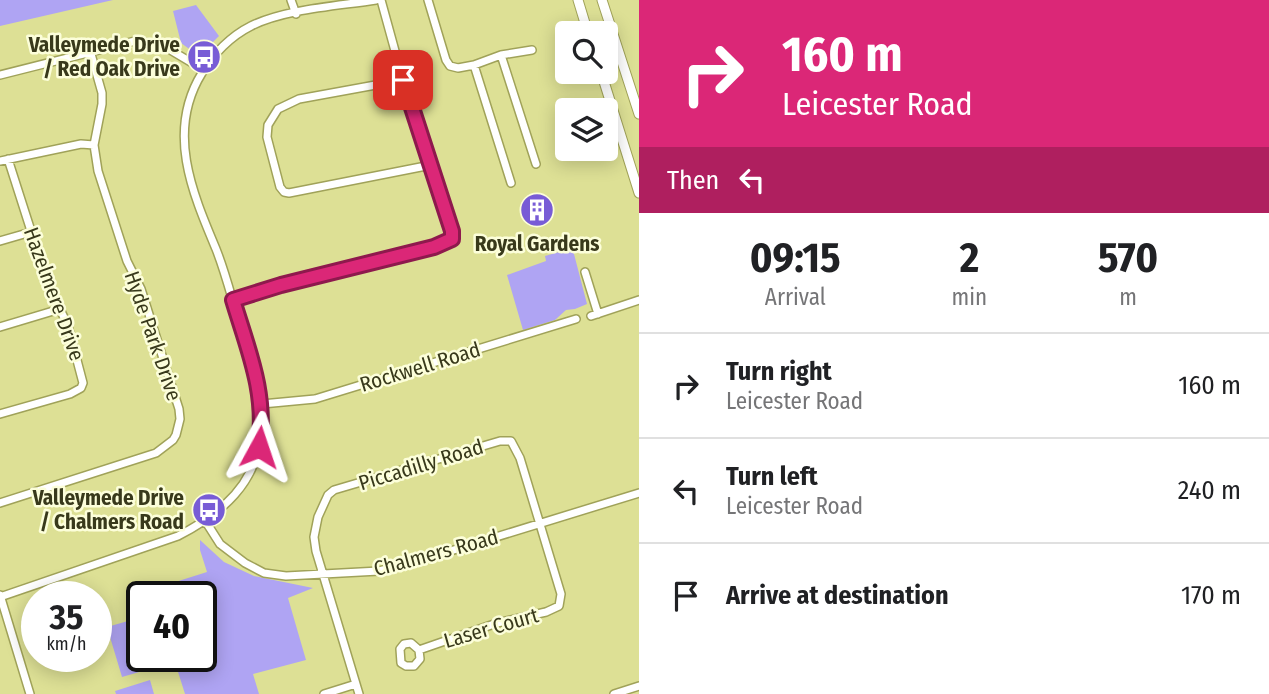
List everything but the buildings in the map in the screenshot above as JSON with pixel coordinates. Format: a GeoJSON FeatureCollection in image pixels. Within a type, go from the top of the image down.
{"type":"FeatureCollection","features":[{"type":"Feature","properties":{"kind":"main road"},"geometry":{"type":"LineString","coordinates":[[578,0],[584,21]]}},
{"type":"Feature","properties":{"kind":"main road"},"geometry":{"type":"LineString","coordinates":[[602,0],[639,114]]}},
{"type":"Feature","properties":{"kind":"main road"},"geometry":{"type":"LineString","coordinates":[[605,84],[639,193]]}},
{"type":"Feature","properties":{"kind":"street"},"geometry":{"type":"LineString","coordinates":[[292,0],[296,13]]}},
{"type":"Feature","properties":{"kind":"street"},"geometry":{"type":"LineString","coordinates":[[30,694],[0,596],[151,546],[206,522],[234,496],[254,462],[261,432],[262,404],[233,300],[187,171],[183,149],[188,102],[215,54],[251,26],[296,13],[376,0]]}},
{"type":"Feature","properties":{"kind":"street"},"geometry":{"type":"LineString","coordinates":[[233,300],[281,285],[434,247],[452,239],[452,231],[403,80],[382,0]]}},
{"type":"Feature","properties":{"kind":"street"},"geometry":{"type":"LineString","coordinates":[[428,0],[450,66],[458,68],[474,65],[501,55],[532,50]]}},
{"type":"Feature","properties":{"kind":"street"},"geometry":{"type":"LineString","coordinates":[[0,75],[91,54],[120,44],[150,42],[162,45],[204,70]]}},
{"type":"Feature","properties":{"kind":"street","name":"Hyde Park Drive"},"geometry":{"type":"LineString","coordinates":[[0,502],[156,453],[173,440],[180,419],[172,383],[141,289],[127,261],[98,170],[94,145],[102,93],[91,54]]}},
{"type":"Feature","properties":{"kind":"street"},"geometry":{"type":"LineString","coordinates":[[501,55],[536,164]]}},
{"type":"Feature","properties":{"kind":"street"},"geometry":{"type":"LineString","coordinates":[[474,65],[511,183]]}},
{"type":"Feature","properties":{"kind":"street"},"geometry":{"type":"LineString","coordinates":[[403,80],[299,99],[278,109],[268,125],[267,137],[280,187],[289,193],[431,165]]}},
{"type":"Feature","properties":{"kind":"street"},"geometry":{"type":"LineString","coordinates":[[4,160],[81,144],[94,145]]}},
{"type":"Feature","properties":{"kind":"street","name":"Hazelmere Drive"},"geometry":{"type":"LineString","coordinates":[[0,414],[70,394],[81,388],[83,375],[68,326],[48,284],[4,160]]}},
{"type":"Feature","properties":{"kind":"street"},"geometry":{"type":"LineString","coordinates":[[0,241],[30,232]]}},
{"type":"Feature","properties":{"kind":"street"},"geometry":{"type":"LineString","coordinates":[[585,272],[595,315],[639,300]]}},
{"type":"Feature","properties":{"kind":"street"},"geometry":{"type":"LineString","coordinates":[[0,327],[60,309]]}},
{"type":"Feature","properties":{"kind":"street","name":"Rockwell Road"},"geometry":{"type":"LineString","coordinates":[[262,404],[315,399],[576,319]]}},
{"type":"Feature","properties":{"kind":"street","name":"Piccadilly Road"},"geometry":{"type":"LineString","coordinates":[[359,694],[316,551],[315,528],[322,507],[332,491],[502,440],[511,441],[515,446],[540,523]]}},
{"type":"Feature","properties":{"kind":"street","name":"Chalmers Road"},"geometry":{"type":"LineString","coordinates":[[206,522],[220,544],[254,569],[286,576],[322,575],[390,569],[639,493]]}},
{"type":"Feature","properties":{"kind":"street","name":"Laser Court"},"geometry":{"type":"LineString","coordinates":[[419,650],[559,606],[561,594],[540,523]]}},
{"type":"Feature","properties":{"kind":"street"},"geometry":{"type":"LineString","coordinates":[[324,694],[356,684]]}},
{"type":"Feature","properties":{"kind":"street"},"geometry":{"type":"LineString","coordinates":[[614,694],[639,686]]}},
{"type":"Feature","properties":{"kind":"shaded area"},"geometry":{"type":"Polygon","coordinates":[[[0,0],[113,0],[0,26],[0,0]]]}},
{"type":"Feature","properties":{"kind":"shaded area"},"geometry":{"type":"Polygon","coordinates":[[[196,5],[219,36],[199,56],[181,43],[173,11],[196,5]]]}},
{"type":"Feature","properties":{"kind":"shaded area"},"geometry":{"type":"Polygon","coordinates":[[[571,250],[574,254],[587,304],[566,310],[555,320],[523,330],[507,275],[546,261],[545,256],[571,250]]]}},
{"type":"Feature","properties":{"kind":"shaded area"},"geometry":{"type":"Polygon","coordinates":[[[200,540],[224,562],[254,576],[313,588],[288,598],[306,660],[253,674],[259,694],[185,694],[178,672],[217,672],[217,581],[178,581],[207,572],[200,550],[200,540]]]}},
{"type":"Feature","properties":{"kind":"shaded area"},"geometry":{"type":"Polygon","coordinates":[[[126,622],[126,672],[139,672],[122,677],[112,644],[112,626],[126,622]]]}},
{"type":"Feature","properties":{"kind":"shaded area"},"geometry":{"type":"Polygon","coordinates":[[[150,680],[154,694],[116,694],[115,691],[150,680]]]}},
{"type":"Feature","properties":{"kind":"place","name":"Valleymede Drive / Red Oak Drive"},"geometry":{"type":"Point","coordinates":[204,57]}},
{"type":"Feature","properties":{"kind":"place","name":"Royal Gardens"},"geometry":{"type":"Point","coordinates":[537,210]}},
{"type":"Feature","properties":{"kind":"place","name":"Valleymede Drive / Chalmers Road"},"geometry":{"type":"Point","coordinates":[209,510]}},
{"type":"Feature","properties":{"kind":"route"},"geometry":{"type":"LineString","coordinates":[[259,447],[262,404],[233,300],[281,285],[434,247],[452,239],[452,231],[403,80]]}}]}
